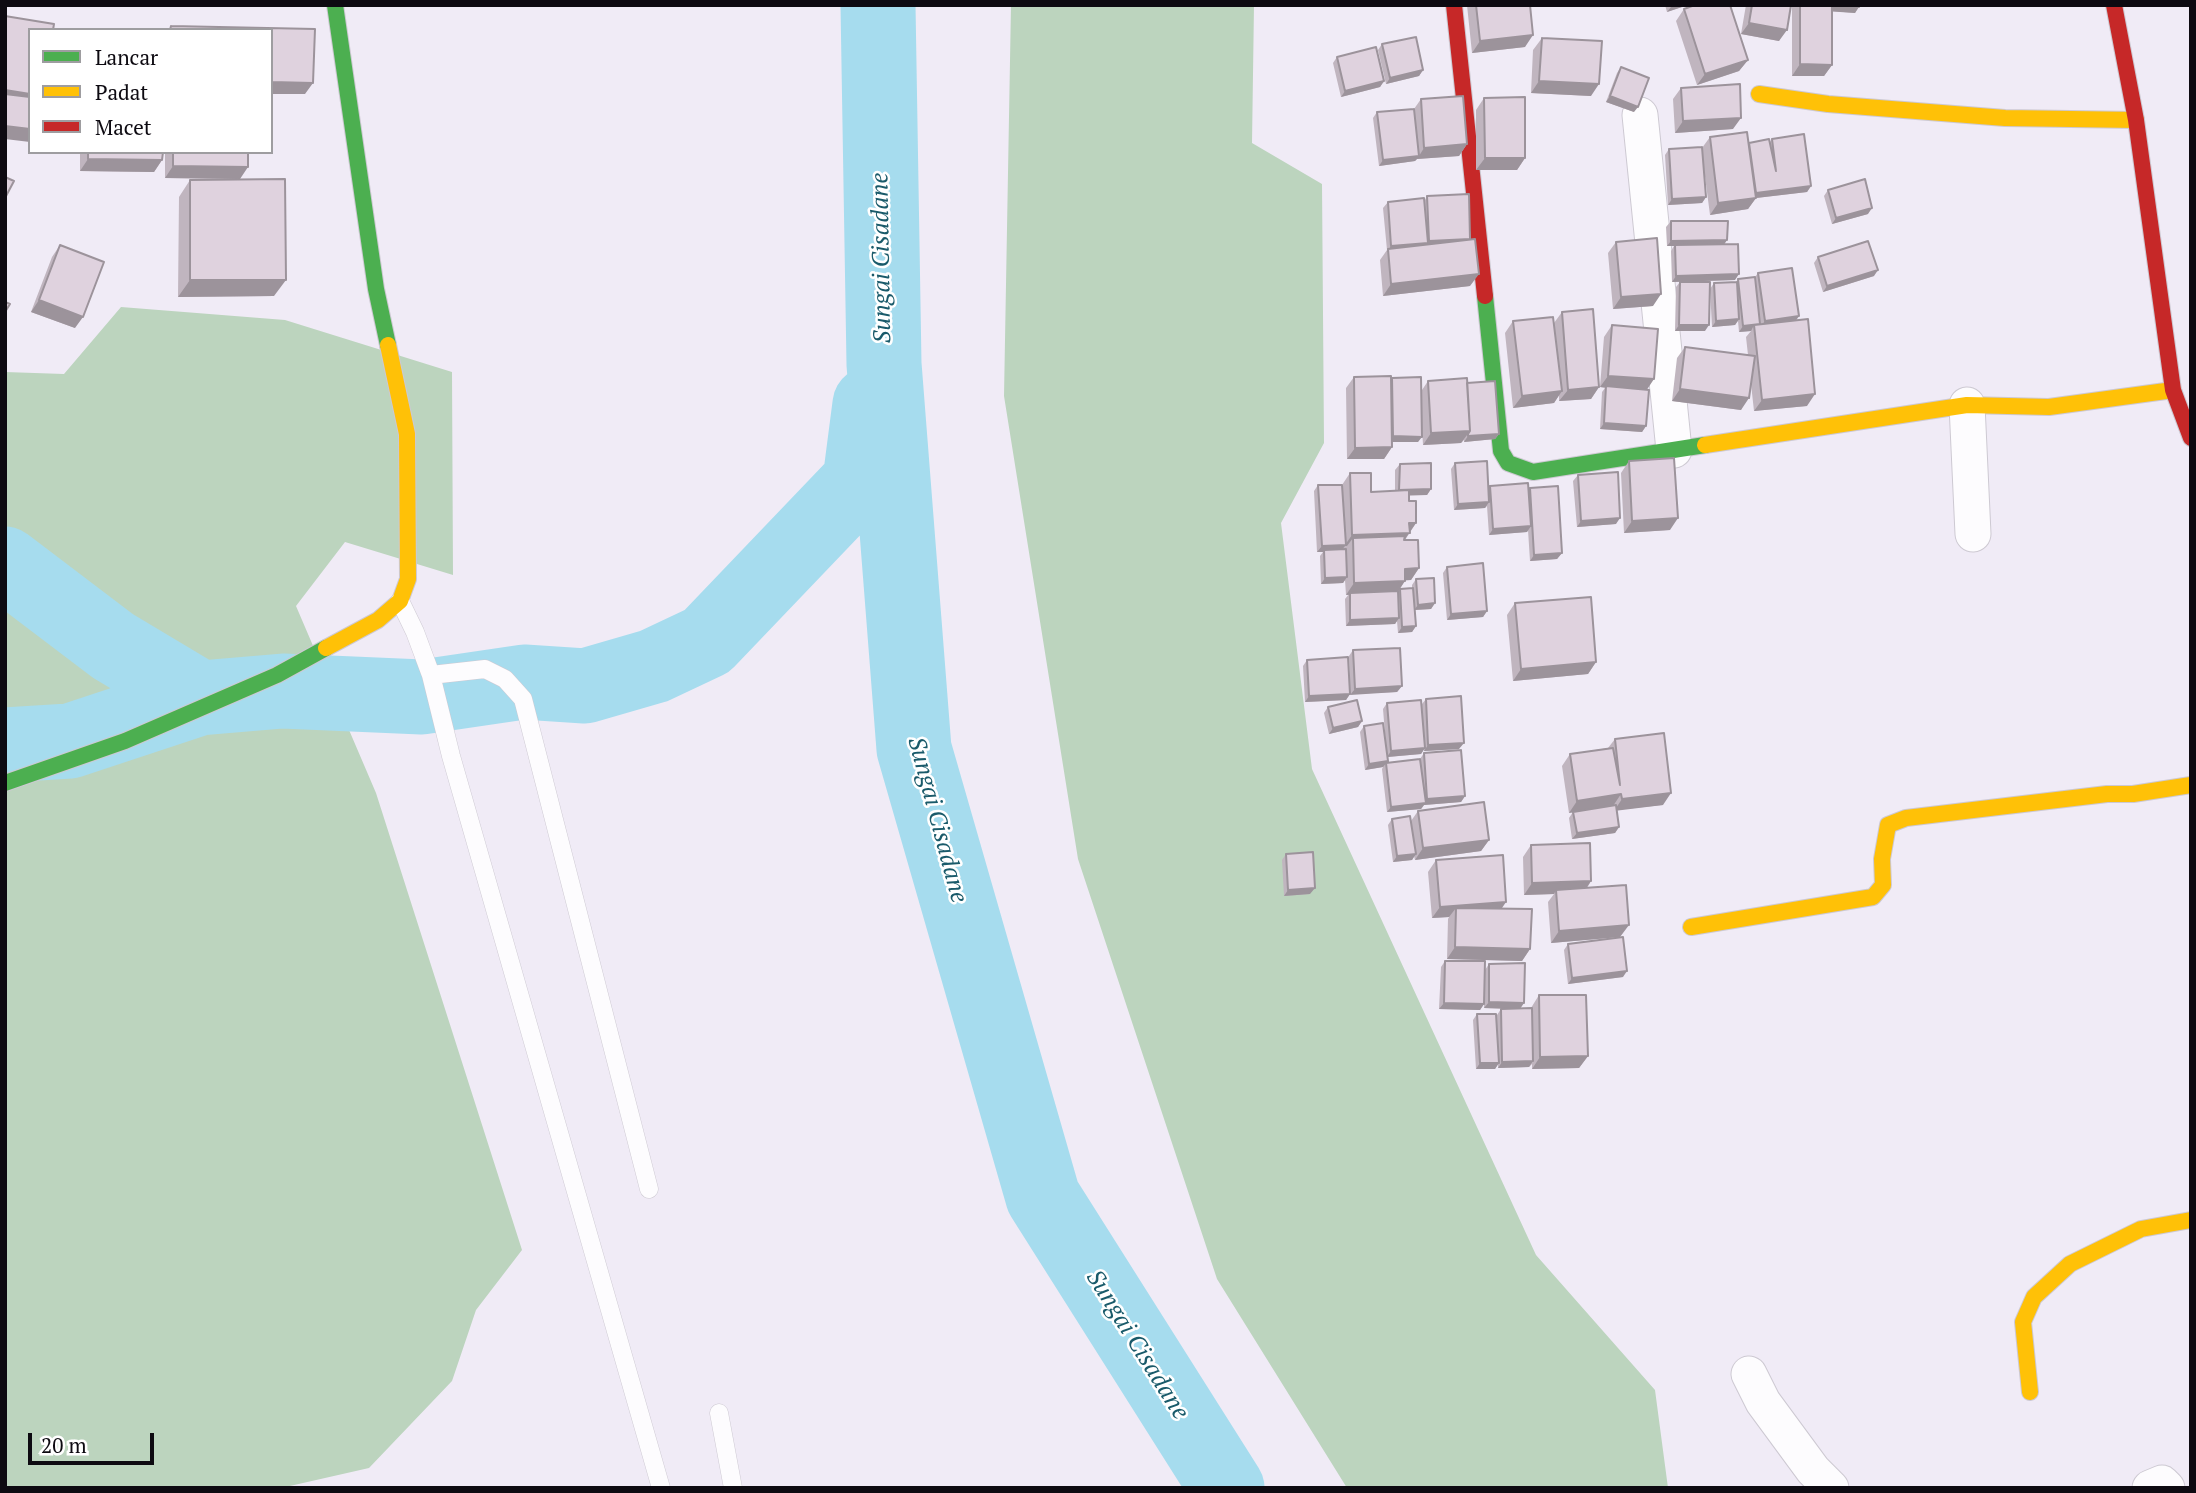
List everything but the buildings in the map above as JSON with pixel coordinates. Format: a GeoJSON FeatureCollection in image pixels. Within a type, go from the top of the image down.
{"type":"FeatureCollection","features":[{"type":"Feature","properties":{"kind":"street"},"geometry":{"type":"LineString","coordinates":[[5,783],[125,741],[277,675],[377,620],[400,601],[408,579],[407,434],[376,289],[335,5]]}},
{"type":"Feature","properties":{"kind":"street"},"geometry":{"type":"LineString","coordinates":[[1454,5],[1501,451],[1508,463],[1533,472],[1967,405],[2049,407],[2173,390]]}},
{"type":"Feature","properties":{"kind":"street"},"geometry":{"type":"LineString","coordinates":[[2114,5],[2136,120],[2173,390],[2191,438]]}},
{"type":"Feature","properties":{"kind":"street"},"geometry":{"type":"LineString","coordinates":[[1759,94],[1828,104],[2005,118],[2136,120]]}},
{"type":"Feature","properties":{"kind":"street"},"geometry":{"type":"LineString","coordinates":[[1640,115],[1674,450]]}},
{"type":"Feature","properties":{"kind":"street"},"geometry":{"type":"LineString","coordinates":[[1967,405],[1973,534]]}},
{"type":"Feature","properties":{"kind":"street"},"geometry":{"type":"LineString","coordinates":[[1691,927],[1873,897],[1884,885],[1882,859],[1888,825],[1906,818],[2107,794],[2133,794],[2191,785]]}},
{"type":"Feature","properties":{"kind":"street"},"geometry":{"type":"LineString","coordinates":[[2030,1392],[2023,1322],[2034,1297],[2070,1264],[2081,1258],[2141,1229],[2191,1220]]}},
{"type":"Feature","properties":{"kind":"street"},"geometry":{"type":"LineString","coordinates":[[1749,1374],[1762,1402],[1813,1470],[1831,1488]]}},
{"type":"Feature","properties":{"kind":"street"},"geometry":{"type":"LineString","coordinates":[[2150,1488],[2162,1483],[2167,1488]]}},
{"type":"Feature","properties":{"kind":"lane"},"geometry":{"type":"LineString","coordinates":[[400,601],[415,632],[430,676],[661,1488]]}},
{"type":"Feature","properties":{"kind":"lane"},"geometry":{"type":"LineString","coordinates":[[430,676],[485,669],[505,679],[523,699],[649,1189]]}},
{"type":"Feature","properties":{"kind":"lane"},"geometry":{"type":"LineString","coordinates":[[719,1413],[733,1488]]}},
{"type":"Feature","properties":{"kind":"green space"},"geometry":{"type":"Polygon","coordinates":[[[1011,5],[1254,5],[1252,143],[1322,184],[1324,443],[1281,523],[1312,769],[1536,1255],[1655,1390],[1668,1488],[1347,1488],[1217,1279],[1078,859],[1004,396],[1011,5]]]}},
{"type":"Feature","properties":{"kind":"green space"},"geometry":{"type":"Polygon","coordinates":[[[121,307],[285,320],[452,372],[453,575],[345,542],[296,606],[376,793],[522,1250],[476,1310],[452,1381],[369,1468],[281,1488],[5,1488],[5,372],[64,374],[121,307]]]}},
{"type":"Feature","properties":{"kind":"waterway","name":"Sungai Cisadane"},"geometry":{"type":"LineString","coordinates":[[878,5],[884,364],[914,749],[1043,1197],[1227,1488]]}},
{"type":"Feature","properties":{"kind":"waterway"},"geometry":{"type":"LineString","coordinates":[[5,745],[70,741],[200,698],[283,691],[422,697],[524,682],[585,686],[654,666],[707,641],[860,481],[870,404]]}},
{"type":"Feature","properties":{"kind":"waterway"},"geometry":{"type":"LineString","coordinates":[[5,564],[113,646],[200,698]]}},
{"type":"Feature","properties":{"kind":"traffic: fast"},"geometry":{"type":"LineString","coordinates":[[335,5],[376,289],[388,345]]}},
{"type":"Feature","properties":{"kind":"traffic: fast"},"geometry":{"type":"LineString","coordinates":[[1485,296],[1501,451],[1508,463],[1533,472],[1705,445]]}},
{"type":"Feature","properties":{"kind":"traffic: fast"},"geometry":{"type":"LineString","coordinates":[[5,783],[125,741],[277,675],[326,648]]}},
{"type":"Feature","properties":{"kind":"traffic: slow"},"geometry":{"type":"LineString","coordinates":[[1759,94],[1828,104],[2005,118],[2136,120]]}},
{"type":"Feature","properties":{"kind":"traffic: slow"},"geometry":{"type":"LineString","coordinates":[[326,648],[378,620],[400,601],[408,579],[407,434],[388,345]]}},
{"type":"Feature","properties":{"kind":"traffic: slow"},"geometry":{"type":"LineString","coordinates":[[1705,445],[1967,405],[2049,407],[2173,390]]}},
{"type":"Feature","properties":{"kind":"traffic: slow"},"geometry":{"type":"LineString","coordinates":[[1691,927],[1873,897],[1883,885],[1882,859],[1888,825],[1906,818],[2107,794],[2133,794],[2191,785]]}},
{"type":"Feature","properties":{"kind":"traffic: slow"},"geometry":{"type":"LineString","coordinates":[[2030,1392],[2023,1322],[2034,1297],[2070,1264],[2141,1229],[2191,1220]]}},
{"type":"Feature","properties":{"kind":"traffic: jam"},"geometry":{"type":"LineString","coordinates":[[1454,5],[1485,296]]}},
{"type":"Feature","properties":{"kind":"traffic: jam"},"geometry":{"type":"LineString","coordinates":[[2114,5],[2136,120],[2173,390],[2191,438]]}}]}
